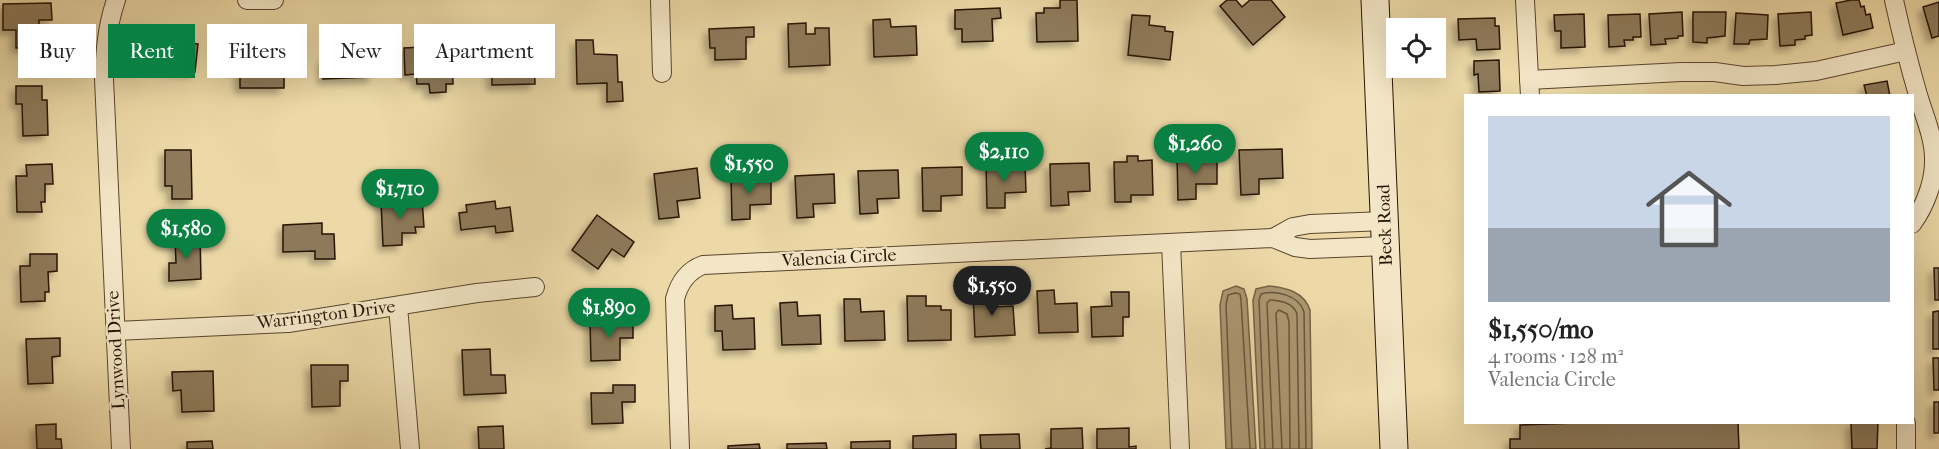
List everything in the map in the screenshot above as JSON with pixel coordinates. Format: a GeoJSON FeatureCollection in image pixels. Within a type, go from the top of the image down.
{"type":"FeatureCollection","features":[{"type":"Feature","properties":{"kind":"main road","name":"Beck Road"},"geometry":{"type":"LineString","coordinates":[[1376,0],[1394,449]]}},
{"type":"Feature","properties":{"kind":"street","name":"Lynwood Drive"},"geometry":{"type":"LineString","coordinates":[[116,0],[106,45],[104,79],[121,449]]}},
{"type":"Feature","properties":{"kind":"street"},"geometry":{"type":"LineString","coordinates":[[247,0],[274,0]]}},
{"type":"Feature","properties":{"kind":"street"},"geometry":{"type":"LineString","coordinates":[[660,0],[662,73]]}},
{"type":"Feature","properties":{"kind":"street"},"geometry":{"type":"LineString","coordinates":[[1525,0],[1529,88],[1681,72],[1715,72],[1743,76],[1776,75],[1816,71],[1905,51]]}},
{"type":"Feature","properties":{"kind":"street"},"geometry":{"type":"LineString","coordinates":[[1894,0],[1905,51],[1928,128],[1934,158],[1929,190],[1914,221]]}},
{"type":"Feature","properties":{"kind":"street","name":"Valencia Circle"},"geometry":{"type":"LineString","coordinates":[[680,449],[675,299],[684,278],[696,268],[713,264],[1273,238],[1293,227],[1310,224],[1385,233]]}},
{"type":"Feature","properties":{"kind":"street","name":"Valencia Circle"},"geometry":{"type":"LineString","coordinates":[[1273,238],[1295,248],[1311,249],[1385,233]]}},
{"type":"Feature","properties":{"kind":"street"},"geometry":{"type":"LineString","coordinates":[[1171,243],[1180,449]]}},
{"type":"Feature","properties":{"kind":"street","name":"Warrington Drive"},"geometry":{"type":"LineString","coordinates":[[116,331],[288,323],[477,293],[535,287]]}},
{"type":"Feature","properties":{"kind":"street"},"geometry":{"type":"LineString","coordinates":[[398,306],[410,449]]}},
{"type":"Feature","properties":{"kind":"street"},"geometry":{"type":"LineString","coordinates":[[1906,424],[1906,449]]}},
{"type":"Feature","properties":{"kind":"water"},"geometry":{"type":"Polygon","coordinates":[[[1236,286],[1244,289],[1247,299],[1256,449],[1226,449],[1220,305],[1223,291],[1236,286]]]}},
{"type":"Feature","properties":{"kind":"water"},"geometry":{"type":"Polygon","coordinates":[[[1269,286],[1294,292],[1304,299],[1310,310],[1312,449],[1260,449],[1253,300],[1256,289],[1269,286]]]}},
{"type":"Feature","properties":{"kind":"building"},"geometry":{"type":"Polygon","coordinates":[[[1060,0],[1077,0],[1078,41],[1037,42],[1036,13],[1044,13],[1044,8],[1060,8],[1060,0]]]}},
{"type":"Feature","properties":{"kind":"building"},"geometry":{"type":"Polygon","coordinates":[[[1227,0],[1236,0],[1242,7],[1250,0],[1271,0],[1285,17],[1253,45],[1220,6],[1227,0]]]}},
{"type":"Feature","properties":{"kind":"building"},"geometry":{"type":"Polygon","coordinates":[[[1859,0],[1861,7],[1864,6],[1866,15],[1870,14],[1873,28],[1843,35],[1836,3],[1859,0]]]}},
{"type":"Feature","properties":{"kind":"building"},"geometry":{"type":"Polygon","coordinates":[[[1939,2],[1939,36],[1932,38],[1923,7],[1939,2]]]}},
{"type":"Feature","properties":{"kind":"building"},"geometry":{"type":"Polygon","coordinates":[[[51,3],[52,20],[39,20],[39,24],[18,24],[18,48],[16,48],[16,30],[3,30],[3,4],[51,3]]]}},
{"type":"Feature","properties":{"kind":"building"},"geometry":{"type":"Polygon","coordinates":[[[1000,8],[1001,18],[992,19],[993,41],[962,42],[962,29],[955,29],[955,10],[1000,8]]]}},
{"type":"Feature","properties":{"kind":"building"},"geometry":{"type":"Polygon","coordinates":[[[1682,12],[1683,36],[1665,39],[1666,44],[1651,45],[1649,14],[1682,12]]]}},
{"type":"Feature","properties":{"kind":"building"},"geometry":{"type":"Polygon","coordinates":[[[1693,12],[1726,12],[1725,36],[1707,38],[1707,43],[1693,42],[1693,12]]]}},
{"type":"Feature","properties":{"kind":"building"},"geometry":{"type":"Polygon","coordinates":[[[1811,12],[1812,35],[1805,36],[1805,39],[1795,40],[1795,45],[1780,46],[1778,14],[1811,12]]]}},
{"type":"Feature","properties":{"kind":"building"},"geometry":{"type":"Polygon","coordinates":[[[1736,13],[1768,15],[1767,39],[1750,40],[1749,44],[1734,44],[1736,13]]]}},
{"type":"Feature","properties":{"kind":"building"},"geometry":{"type":"Polygon","coordinates":[[[1584,14],[1585,47],[1561,48],[1561,31],[1555,31],[1554,15],[1584,14]]]}},
{"type":"Feature","properties":{"kind":"building"},"geometry":{"type":"Polygon","coordinates":[[[1640,14],[1641,37],[1624,40],[1625,46],[1609,47],[1608,15],[1640,14]]]}},
{"type":"Feature","properties":{"kind":"building"},"geometry":{"type":"Polygon","coordinates":[[[1132,15],[1150,16],[1149,25],[1165,27],[1165,31],[1173,32],[1170,60],[1128,55],[1132,15]]]}},
{"type":"Feature","properties":{"kind":"building"},"geometry":{"type":"Polygon","coordinates":[[[1495,18],[1495,26],[1499,26],[1500,49],[1477,50],[1476,39],[1459,40],[1458,19],[1495,18]]]}},
{"type":"Feature","properties":{"kind":"building"},"geometry":{"type":"Polygon","coordinates":[[[890,19],[891,27],[916,26],[917,55],[874,57],[873,20],[890,19]]]}},
{"type":"Feature","properties":{"kind":"building"},"geometry":{"type":"Polygon","coordinates":[[[806,23],[806,34],[815,34],[815,28],[829,28],[830,65],[789,67],[788,24],[806,23]]]}},
{"type":"Feature","properties":{"kind":"building"},"geometry":{"type":"Polygon","coordinates":[[[754,27],[754,37],[746,37],[746,59],[715,60],[715,48],[710,48],[709,29],[754,27]]]}},
{"type":"Feature","properties":{"kind":"building"},"geometry":{"type":"Polygon","coordinates":[[[576,40],[593,40],[594,54],[617,55],[618,82],[622,82],[623,101],[607,102],[607,83],[577,84],[576,40]]]}},
{"type":"Feature","properties":{"kind":"building"},"geometry":{"type":"Polygon","coordinates":[[[195,44],[198,44],[195,72],[195,44]]]}},
{"type":"Feature","properties":{"kind":"building"},"geometry":{"type":"Polygon","coordinates":[[[414,47],[414,74],[405,75],[404,48],[414,47]]]}},
{"type":"Feature","properties":{"kind":"building"},"geometry":{"type":"Polygon","coordinates":[[[1499,60],[1500,91],[1479,92],[1478,74],[1474,75],[1474,61],[1499,60]]]}},
{"type":"Feature","properties":{"kind":"building"},"geometry":{"type":"Polygon","coordinates":[[[240,78],[284,78],[284,88],[240,88],[240,78]]]}},
{"type":"Feature","properties":{"kind":"building"},"geometry":{"type":"Polygon","coordinates":[[[416,78],[453,78],[453,84],[446,84],[446,92],[430,93],[429,84],[417,84],[416,78]]]}},
{"type":"Feature","properties":{"kind":"building"},"geometry":{"type":"Polygon","coordinates":[[[492,78],[535,78],[535,84],[492,85],[492,78]]]}},
{"type":"Feature","properties":{"kind":"building"},"geometry":{"type":"Polygon","coordinates":[[[1887,81],[1890,94],[1866,94],[1864,85],[1887,81]]]}},
{"type":"Feature","properties":{"kind":"building"},"geometry":{"type":"Polygon","coordinates":[[[16,86],[42,86],[42,100],[47,100],[48,135],[23,136],[22,104],[16,104],[16,86]]]}},
{"type":"Feature","properties":{"kind":"building"},"geometry":{"type":"Polygon","coordinates":[[[1282,149],[1283,178],[1259,179],[1259,194],[1241,195],[1239,150],[1282,149]]]}},
{"type":"Feature","properties":{"kind":"building"},"geometry":{"type":"Polygon","coordinates":[[[165,150],[191,150],[192,199],[172,199],[172,186],[165,186],[165,150]]]}},
{"type":"Feature","properties":{"kind":"building"},"geometry":{"type":"Polygon","coordinates":[[[1127,156],[1138,156],[1138,161],[1152,160],[1153,195],[1131,195],[1131,202],[1115,202],[1114,162],[1127,162],[1127,156]]]}},
{"type":"Feature","properties":{"kind":"building"},"geometry":{"type":"Polygon","coordinates":[[[1217,156],[1217,184],[1196,184],[1196,199],[1178,200],[1177,157],[1217,156]]]}},
{"type":"Feature","properties":{"kind":"building"},"geometry":{"type":"Polygon","coordinates":[[[1089,163],[1090,191],[1068,192],[1069,205],[1051,206],[1050,164],[1089,163]]]}},
{"type":"Feature","properties":{"kind":"building"},"geometry":{"type":"Polygon","coordinates":[[[52,164],[53,184],[45,184],[45,202],[41,202],[42,212],[17,212],[16,176],[27,176],[26,165],[52,164]]]}},
{"type":"Feature","properties":{"kind":"building"},"geometry":{"type":"Polygon","coordinates":[[[1025,164],[1026,192],[1005,193],[1005,208],[987,208],[986,165],[1025,164]]]}},
{"type":"Feature","properties":{"kind":"building"},"geometry":{"type":"Polygon","coordinates":[[[962,167],[962,195],[941,196],[941,211],[923,211],[922,168],[962,167]]]}},
{"type":"Feature","properties":{"kind":"building"},"geometry":{"type":"Polygon","coordinates":[[[697,168],[700,198],[677,201],[679,217],[659,219],[654,174],[697,168]]]}},
{"type":"Feature","properties":{"kind":"building"},"geometry":{"type":"Polygon","coordinates":[[[898,170],[899,198],[877,199],[878,213],[860,214],[858,171],[898,170]]]}},
{"type":"Feature","properties":{"kind":"building"},"geometry":{"type":"Polygon","coordinates":[[[834,174],[835,203],[813,204],[814,217],[797,218],[795,176],[834,174]]]}},
{"type":"Feature","properties":{"kind":"building"},"geometry":{"type":"Polygon","coordinates":[[[771,176],[771,204],[750,205],[750,219],[732,220],[731,177],[771,176]]]}},
{"type":"Feature","properties":{"kind":"building"},"geometry":{"type":"Polygon","coordinates":[[[422,199],[424,227],[415,227],[416,233],[402,233],[402,245],[383,246],[381,201],[422,199]]]}},
{"type":"Feature","properties":{"kind":"building"},"geometry":{"type":"Polygon","coordinates":[[[495,201],[496,209],[510,207],[513,231],[496,233],[495,226],[461,230],[459,213],[467,212],[466,205],[495,201]]]}},
{"type":"Feature","properties":{"kind":"building"},"geometry":{"type":"Polygon","coordinates":[[[597,215],[634,242],[624,257],[612,249],[598,269],[572,250],[597,215]]]}},
{"type":"Feature","properties":{"kind":"building"},"geometry":{"type":"Polygon","coordinates":[[[322,223],[322,234],[334,234],[335,259],[315,259],[315,251],[283,252],[283,225],[322,223]]]}},
{"type":"Feature","properties":{"kind":"building"},"geometry":{"type":"Polygon","coordinates":[[[200,236],[201,279],[169,281],[169,263],[176,263],[175,237],[200,236]]]}},
{"type":"Feature","properties":{"kind":"building"},"geometry":{"type":"Polygon","coordinates":[[[30,254],[57,254],[57,271],[48,272],[49,292],[45,292],[45,301],[21,302],[20,266],[30,266],[30,254]]]}},
{"type":"Feature","properties":{"kind":"building"},"geometry":{"type":"Polygon","coordinates":[[[1934,268],[1939,268],[1939,300],[1935,300],[1934,268]]]}},
{"type":"Feature","properties":{"kind":"building"},"geometry":{"type":"Polygon","coordinates":[[[1054,290],[1055,304],[1077,303],[1078,332],[1039,333],[1037,291],[1054,290]]]}},
{"type":"Feature","properties":{"kind":"building"},"geometry":{"type":"Polygon","coordinates":[[[991,292],[991,307],[1013,306],[1015,335],[975,337],[973,293],[991,292]]]}},
{"type":"Feature","properties":{"kind":"building"},"geometry":{"type":"Polygon","coordinates":[[[1111,292],[1129,292],[1129,317],[1123,317],[1123,336],[1092,337],[1091,307],[1112,306],[1111,292]]]}},
{"type":"Feature","properties":{"kind":"building"},"geometry":{"type":"Polygon","coordinates":[[[907,296],[926,296],[926,306],[941,306],[941,310],[951,310],[951,340],[908,341],[907,296]]]}},
{"type":"Feature","properties":{"kind":"building"},"geometry":{"type":"Polygon","coordinates":[[[844,299],[860,299],[861,312],[884,311],[885,340],[845,341],[844,299]]]}},
{"type":"Feature","properties":{"kind":"building"},"geometry":{"type":"Polygon","coordinates":[[[797,302],[798,316],[820,315],[821,344],[782,345],[780,303],[797,302]]]}},
{"type":"Feature","properties":{"kind":"building"},"geometry":{"type":"Polygon","coordinates":[[[732,305],[733,319],[754,318],[755,349],[723,350],[722,331],[715,331],[715,306],[732,305]]]}},
{"type":"Feature","properties":{"kind":"building"},"geometry":{"type":"Polygon","coordinates":[[[1939,311],[1939,349],[1933,349],[1933,312],[1939,311]]]}},
{"type":"Feature","properties":{"kind":"building"},"geometry":{"type":"Polygon","coordinates":[[[633,321],[633,338],[620,338],[620,360],[591,361],[590,322],[633,321]]]}},
{"type":"Feature","properties":{"kind":"building"},"geometry":{"type":"Polygon","coordinates":[[[60,338],[60,356],[52,357],[53,383],[28,384],[26,339],[60,338]]]}},
{"type":"Feature","properties":{"kind":"building"},"geometry":{"type":"Polygon","coordinates":[[[490,349],[491,375],[505,375],[506,393],[464,395],[462,350],[490,349]]]}},
{"type":"Feature","properties":{"kind":"building"},"geometry":{"type":"Polygon","coordinates":[[[1933,358],[1939,358],[1939,390],[1934,390],[1933,358]]]}},
{"type":"Feature","properties":{"kind":"building"},"geometry":{"type":"Polygon","coordinates":[[[311,365],[348,365],[348,381],[340,381],[340,406],[312,407],[311,365]]]}},
{"type":"Feature","properties":{"kind":"building"},"geometry":{"type":"Polygon","coordinates":[[[213,371],[214,411],[182,412],[181,390],[173,391],[172,372],[213,371]]]}},
{"type":"Feature","properties":{"kind":"building"},"geometry":{"type":"Polygon","coordinates":[[[613,385],[635,385],[635,402],[622,402],[623,423],[592,424],[591,393],[613,393],[613,385]]]}},
{"type":"Feature","properties":{"kind":"building"},"geometry":{"type":"Polygon","coordinates":[[[1934,402],[1939,402],[1939,433],[1934,433],[1934,402]]]}},
{"type":"Feature","properties":{"kind":"building"},"geometry":{"type":"Polygon","coordinates":[[[56,424],[56,439],[61,439],[62,449],[37,449],[36,425],[56,424]]]}},
{"type":"Feature","properties":{"kind":"building"},"geometry":{"type":"Polygon","coordinates":[[[1738,424],[1739,449],[1510,449],[1510,439],[1520,439],[1520,425],[1738,424]]]}},
{"type":"Feature","properties":{"kind":"building"},"geometry":{"type":"Polygon","coordinates":[[[1851,424],[1878,424],[1877,449],[1852,449],[1851,424]]]}},
{"type":"Feature","properties":{"kind":"building"},"geometry":{"type":"Polygon","coordinates":[[[503,426],[504,449],[479,449],[478,427],[503,426]]]}},
{"type":"Feature","properties":{"kind":"building"},"geometry":{"type":"Polygon","coordinates":[[[1082,428],[1083,449],[1045,449],[1051,448],[1051,429],[1082,428]]]}},
{"type":"Feature","properties":{"kind":"building"},"geometry":{"type":"Polygon","coordinates":[[[1129,428],[1129,447],[1136,446],[1136,449],[1097,449],[1097,429],[1129,428]]]}},
{"type":"Feature","properties":{"kind":"building"},"geometry":{"type":"Polygon","coordinates":[[[956,434],[956,449],[913,449],[913,436],[956,434]]]}},
{"type":"Feature","properties":{"kind":"building"},"geometry":{"type":"Polygon","coordinates":[[[1019,434],[1020,449],[981,449],[980,435],[1019,434]]]}},
{"type":"Feature","properties":{"kind":"building"},"geometry":{"type":"Polygon","coordinates":[[[212,441],[213,449],[187,449],[187,442],[212,441]]]}},
{"type":"Feature","properties":{"kind":"building"},"geometry":{"type":"Polygon","coordinates":[[[890,441],[890,449],[851,449],[851,442],[890,441]]]}},
{"type":"Feature","properties":{"kind":"building"},"geometry":{"type":"Polygon","coordinates":[[[826,443],[827,449],[787,449],[787,444],[826,443]]]}},
{"type":"Feature","properties":{"kind":"building"},"geometry":{"type":"Polygon","coordinates":[[[759,444],[760,449],[728,449],[728,446],[759,444]]]}}]}
